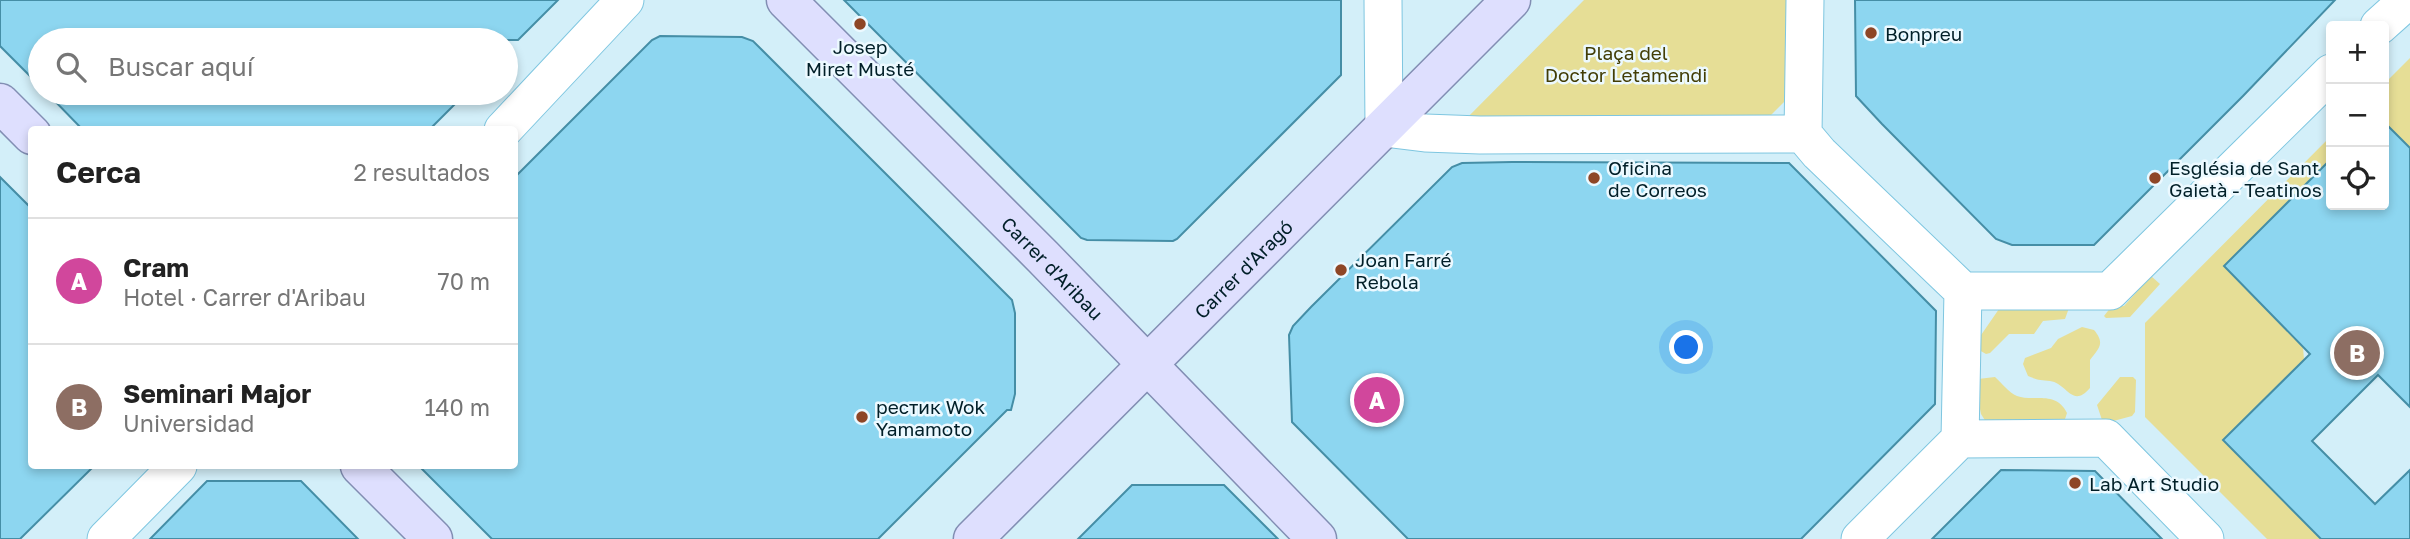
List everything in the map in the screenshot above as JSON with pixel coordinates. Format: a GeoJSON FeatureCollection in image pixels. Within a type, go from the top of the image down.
{"type":"FeatureCollection","features":[{"type":"Feature","properties":{"kind":"main road","name":"Carrer d'Aribau"},"geometry":{"type":"LineString","coordinates":[[786,0],[1317,539]]}},
{"type":"Feature","properties":{"kind":"main road","name":"Carrer d'Aragó"},"geometry":{"type":"LineString","coordinates":[[974,539],[1511,0]]}},
{"type":"Feature","properties":{"kind":"main road"},"geometry":{"type":"LineString","coordinates":[[0,103],[28,131]]}},
{"type":"Feature","properties":{"kind":"main road"},"geometry":{"type":"LineString","coordinates":[[363,469],[433,539]]}},
{"type":"Feature","properties":{"kind":"street"},"geometry":{"type":"LineString","coordinates":[[507,126],[625,0]]}},
{"type":"Feature","properties":{"kind":"street"},"geometry":{"type":"LineString","coordinates":[[1382,0],[1384,128],[1480,135],[1803,134]]}},
{"type":"Feature","properties":{"kind":"street"},"geometry":{"type":"LineString","coordinates":[[1805,0],[1803,134],[1819,153],[1963,291],[2110,291],[2326,78]]}},
{"type":"Feature","properties":{"kind":"street"},"geometry":{"type":"LineString","coordinates":[[2384,21],[2406,0]]}},
{"type":"Feature","properties":{"kind":"street"},"geometry":{"type":"LineString","coordinates":[[1860,539],[1960,439],[1963,291]]}},
{"type":"Feature","properties":{"kind":"street"},"geometry":{"type":"LineString","coordinates":[[1960,439],[2106,438],[2205,539]]}},
{"type":"Feature","properties":{"kind":"street"},"geometry":{"type":"LineString","coordinates":[[106,539],[175,469]]}},
{"type":"Feature","properties":{"kind":"green space","name":"Plaça del Doctor Letamendi"},"geometry":{"type":"Polygon","coordinates":[[[1584,0],[1794,0],[1794,92],[1760,126],[1458,127],[1584,0]]]}},
{"type":"Feature","properties":{"kind":"green space"},"geometry":{"type":"Polygon","coordinates":[[[2410,58],[2410,148],[2389,127],[2389,79],[2410,58]]]}},
{"type":"Feature","properties":{"kind":"green space"},"geometry":{"type":"Polygon","coordinates":[[[2326,141],[2326,164],[2224,266],[2303,347],[2304,360],[2224,440],[2321,539],[2267,539],[2145,417],[2145,323],[2326,141]]]}},
{"type":"Feature","properties":{"kind":"green space"},"geometry":{"type":"Polygon","coordinates":[[[2151,276],[2160,284],[2130,317],[2104,316],[2111,307],[2124,306],[2151,276]]]}},
{"type":"Feature","properties":{"kind":"green space"},"geometry":{"type":"Polygon","coordinates":[[[2069,308],[2065,319],[2043,321],[2034,334],[2009,334],[1990,353],[1979,350],[1979,338],[1999,309],[2069,308]]]}},
{"type":"Feature","properties":{"kind":"green space"},"geometry":{"type":"Polygon","coordinates":[[[2082,327],[2094,330],[2100,339],[2098,349],[2090,360],[2090,388],[2084,394],[2074,396],[2056,383],[2028,376],[2023,364],[2025,358],[2051,348],[2058,339],[2082,327]]]}},
{"type":"Feature","properties":{"kind":"green space"},"geometry":{"type":"Polygon","coordinates":[[[1995,377],[2017,396],[2057,401],[2067,413],[2065,419],[2061,423],[1986,422],[1981,414],[1975,384],[1978,379],[1995,377]]]}},
{"type":"Feature","properties":{"kind":"green space"},"geometry":{"type":"Polygon","coordinates":[[[2120,377],[2133,377],[2136,380],[2135,412],[2132,416],[2106,423],[2102,420],[2097,405],[2120,377]]]}},
{"type":"Feature","properties":{"kind":"building"},"geometry":{"type":"Polygon","coordinates":[[[0,0],[558,0],[518,40],[518,28],[28,28],[28,74],[0,46],[0,0]]]}},
{"type":"Feature","properties":{"kind":"building"},"geometry":{"type":"Polygon","coordinates":[[[844,0],[1341,0],[1341,75],[1177,239],[1087,240],[1081,238],[844,0]]]}},
{"type":"Feature","properties":{"kind":"building"},"geometry":{"type":"Polygon","coordinates":[[[1855,0],[2335,0],[2094,245],[2012,245],[1996,239],[1856,96],[1855,0]]]}},
{"type":"Feature","properties":{"kind":"building"},"geometry":{"type":"Polygon","coordinates":[[[660,36],[742,37],[753,41],[1012,300],[1015,313],[1015,394],[1011,410],[1007,410],[878,539],[492,539],[422,469],[518,469],[518,174],[652,40],[660,36]]]}},
{"type":"Feature","properties":{"kind":"building"},"geometry":{"type":"Polygon","coordinates":[[[59,105],[454,105],[433,126],[79,126],[59,105]]]}},
{"type":"Feature","properties":{"kind":"building"},"geometry":{"type":"Polygon","coordinates":[[[2389,127],[2410,148],[2410,407],[2378,375],[2312,441],[2375,504],[2410,470],[2410,539],[2321,539],[2223,440],[2310,354],[2224,266],[2326,164],[2326,210],[2389,210],[2389,127]]]}},
{"type":"Feature","properties":{"kind":"building"},"geometry":{"type":"Polygon","coordinates":[[[1462,163],[1789,163],[1936,311],[1935,404],[1801,539],[1408,539],[1292,422],[1289,335],[1293,326],[1311,307],[1452,167],[1462,163]]]}},
{"type":"Feature","properties":{"kind":"building"},"geometry":{"type":"Polygon","coordinates":[[[0,177],[28,205],[28,469],[91,469],[20,539],[0,539],[0,177]]]}},
{"type":"Feature","properties":{"kind":"building"},"geometry":{"type":"Polygon","coordinates":[[[2001,470],[2095,471],[2162,539],[1932,539],[2001,470]]]}},
{"type":"Feature","properties":{"kind":"building"},"geometry":{"type":"Polygon","coordinates":[[[207,481],[301,481],[358,539],[150,539],[207,481]]]}},
{"type":"Feature","properties":{"kind":"building"},"geometry":{"type":"Polygon","coordinates":[[[1132,485],[1224,485],[1278,539],[1078,539],[1132,485]]]}},
{"type":"Feature","properties":{"kind":"place","name":"Josep Miret Musté"},"geometry":{"type":"Point","coordinates":[860,24]}},
{"type":"Feature","properties":{"kind":"place","name":"Bonpreu"},"geometry":{"type":"Point","coordinates":[1871,33]}},
{"type":"Feature","properties":{"kind":"place","name":"Oficina de Correos"},"geometry":{"type":"Point","coordinates":[1594,178]}},
{"type":"Feature","properties":{"kind":"place","name":"Església de Sant Gaietà - Teatinos"},"geometry":{"type":"Point","coordinates":[2155,178]}},
{"type":"Feature","properties":{"kind":"place","name":"Joan Farré Rebola"},"geometry":{"type":"Point","coordinates":[1341,270]}},
{"type":"Feature","properties":{"kind":"place","name":"Seminari Major"},"geometry":{"type":"Point","coordinates":[2357,353]}},
{"type":"Feature","properties":{"kind":"place","name":"Cram"},"geometry":{"type":"Point","coordinates":[1377,400]}},
{"type":"Feature","properties":{"kind":"place","name":"рестик Wok Yamamoto"},"geometry":{"type":"Point","coordinates":[862,417]}},
{"type":"Feature","properties":{"kind":"place","name":"Lab Art Studio"},"geometry":{"type":"Point","coordinates":[2075,483]}}]}
